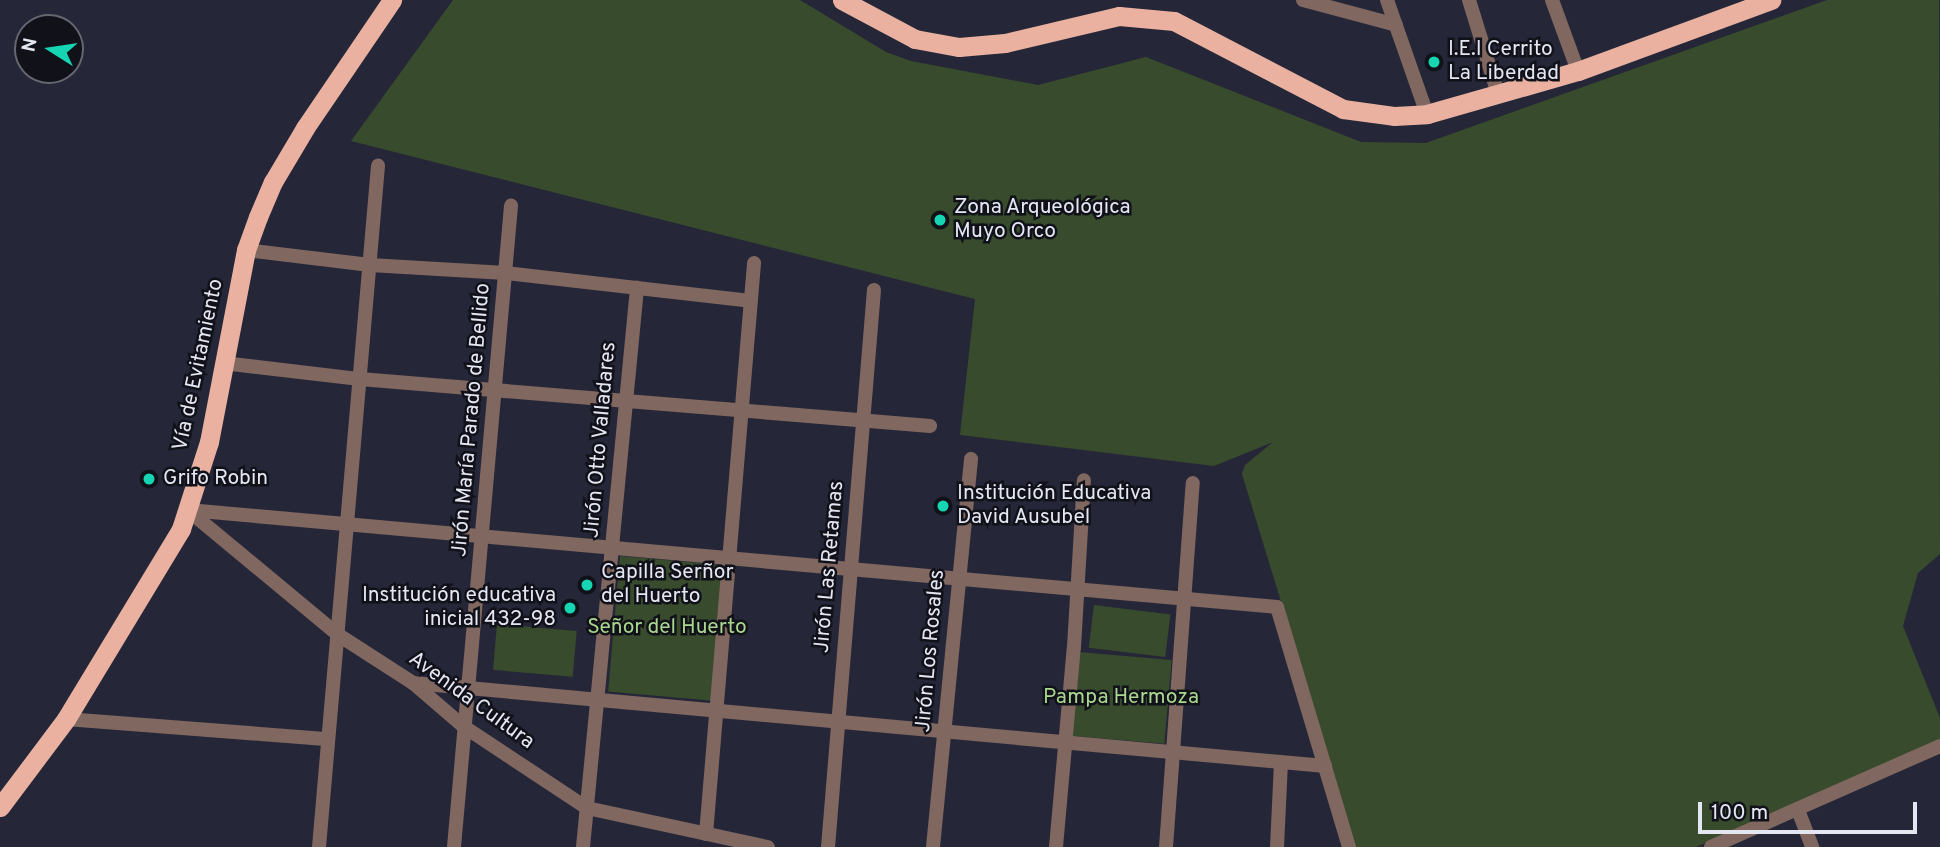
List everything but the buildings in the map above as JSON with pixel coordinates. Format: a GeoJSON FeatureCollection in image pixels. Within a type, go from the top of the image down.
{"type":"FeatureCollection","features":[{"type":"Feature","properties":{"kind":"highway","name":"Vía de Evitamiento"},"geometry":{"type":"LineString","coordinates":[[0,807],[66,719],[188,510],[209,442],[246,250],[273,182],[392,0]]}},
{"type":"Feature","properties":{"kind":"highway"},"geometry":{"type":"LineString","coordinates":[[842,0],[915,39],[959,47],[1005,43],[1119,16],[1174,21],[1343,109],[1394,116],[1427,114],[1578,71],[1771,0]]}},
{"type":"Feature","properties":{"kind":"street"},"geometry":{"type":"LineString","coordinates":[[1303,0],[1396,25]]}},
{"type":"Feature","properties":{"kind":"street"},"geometry":{"type":"LineString","coordinates":[[1387,0],[1427,114]]}},
{"type":"Feature","properties":{"kind":"street"},"geometry":{"type":"LineString","coordinates":[[1469,0],[1498,94]]}},
{"type":"Feature","properties":{"kind":"street"},"geometry":{"type":"LineString","coordinates":[[1552,0],[1578,71]]}},
{"type":"Feature","properties":{"kind":"street"},"geometry":{"type":"LineString","coordinates":[[319,847],[325,739],[347,527],[378,166]]}},
{"type":"Feature","properties":{"kind":"street","name":"Jirón María Parado de Bellido"},"geometry":{"type":"LineString","coordinates":[[454,847],[463,726],[484,539],[511,206]]}},
{"type":"Feature","properties":{"kind":"street"},"geometry":{"type":"LineString","coordinates":[[246,250],[370,265],[506,273],[750,301]]}},
{"type":"Feature","properties":{"kind":"street"},"geometry":{"type":"LineString","coordinates":[[706,834],[754,263]]}},
{"type":"Feature","properties":{"kind":"street","name":"Jirón Otto Valladares"},"geometry":{"type":"LineString","coordinates":[[583,847],[637,288]]}},
{"type":"Feature","properties":{"kind":"street","name":"Jirón Las Retamas"},"geometry":{"type":"LineString","coordinates":[[828,847],[874,290]]}},
{"type":"Feature","properties":{"kind":"street"},"geometry":{"type":"LineString","coordinates":[[223,363],[360,379],[627,398],[930,426]]}},
{"type":"Feature","properties":{"kind":"street","name":"Jirón Los Rosales"},"geometry":{"type":"LineString","coordinates":[[933,847],[971,459]]}},
{"type":"Feature","properties":{"kind":"street"},"geometry":{"type":"LineString","coordinates":[[1056,847],[1084,480]]}},
{"type":"Feature","properties":{"kind":"street"},"geometry":{"type":"LineString","coordinates":[[1166,847],[1193,483]]}},
{"type":"Feature","properties":{"kind":"street"},"geometry":{"type":"LineString","coordinates":[[188,510],[347,527],[958,578],[1077,592],[1277,607],[1349,847]]}},
{"type":"Feature","properties":{"kind":"street","name":"Avenida Cultura"},"geometry":{"type":"LineString","coordinates":[[188,510],[337,634],[413,683],[463,726],[587,808],[768,847]]}},
{"type":"Feature","properties":{"kind":"street"},"geometry":{"type":"LineString","coordinates":[[413,683],[1325,766]]}},
{"type":"Feature","properties":{"kind":"street"},"geometry":{"type":"LineString","coordinates":[[66,719],[325,739]]}},
{"type":"Feature","properties":{"kind":"street"},"geometry":{"type":"LineString","coordinates":[[1711,847],[1940,746]]}},
{"type":"Feature","properties":{"kind":"street"},"geometry":{"type":"LineString","coordinates":[[1277,847],[1281,762]]}},
{"type":"Feature","properties":{"kind":"street"},"geometry":{"type":"LineString","coordinates":[[1798,810],[1812,847]]}},
{"type":"Feature","properties":{"kind":"green space"},"geometry":{"type":"Polygon","coordinates":[[[453,0],[800,0],[886,52],[911,61],[1038,85],[1146,57],[1361,142],[1426,143],[1827,0],[1939,0],[1940,554],[1918,573],[1903,626],[1940,718],[1940,744],[1696,847],[1356,847],[1242,474],[1245,465],[1273,442],[1214,466],[960,435],[975,299],[351,141],[453,0]]]}},
{"type":"Feature","properties":{"kind":"green space","name":"Señor del Huerto"},"geometry":{"type":"Polygon","coordinates":[[[620,556],[725,565],[713,701],[608,691],[620,556]]]}},
{"type":"Feature","properties":{"kind":"green space"},"geometry":{"type":"Polygon","coordinates":[[[1094,605],[1170,614],[1165,657],[1089,648],[1094,605]]]}},
{"type":"Feature","properties":{"kind":"green space"},"geometry":{"type":"Polygon","coordinates":[[[497,624],[577,631],[573,677],[493,670],[497,624]]]}},
{"type":"Feature","properties":{"kind":"green space","name":"Pampa Hermoza"},"geometry":{"type":"Polygon","coordinates":[[[1079,652],[1172,660],[1164,744],[1072,736],[1079,652]]]}},
{"type":"Feature","properties":{"kind":"place","name":"I.E.I Cerrito La Liberdad"},"geometry":{"type":"Point","coordinates":[1434,62]}},
{"type":"Feature","properties":{"kind":"place","name":"Zona Arqueológica Muyo Orco"},"geometry":{"type":"Point","coordinates":[940,220]}},
{"type":"Feature","properties":{"kind":"place","name":"Grifo Robin"},"geometry":{"type":"Point","coordinates":[149,479]}},
{"type":"Feature","properties":{"kind":"place","name":"Institución Educativa David Ausubel"},"geometry":{"type":"Point","coordinates":[943,506]}},
{"type":"Feature","properties":{"kind":"place","name":"Capilla Serñor del Huerto"},"geometry":{"type":"Point","coordinates":[587,585]}},
{"type":"Feature","properties":{"kind":"place","name":"Institución educativa inicial 432-98"},"geometry":{"type":"Point","coordinates":[570,608]}}]}
